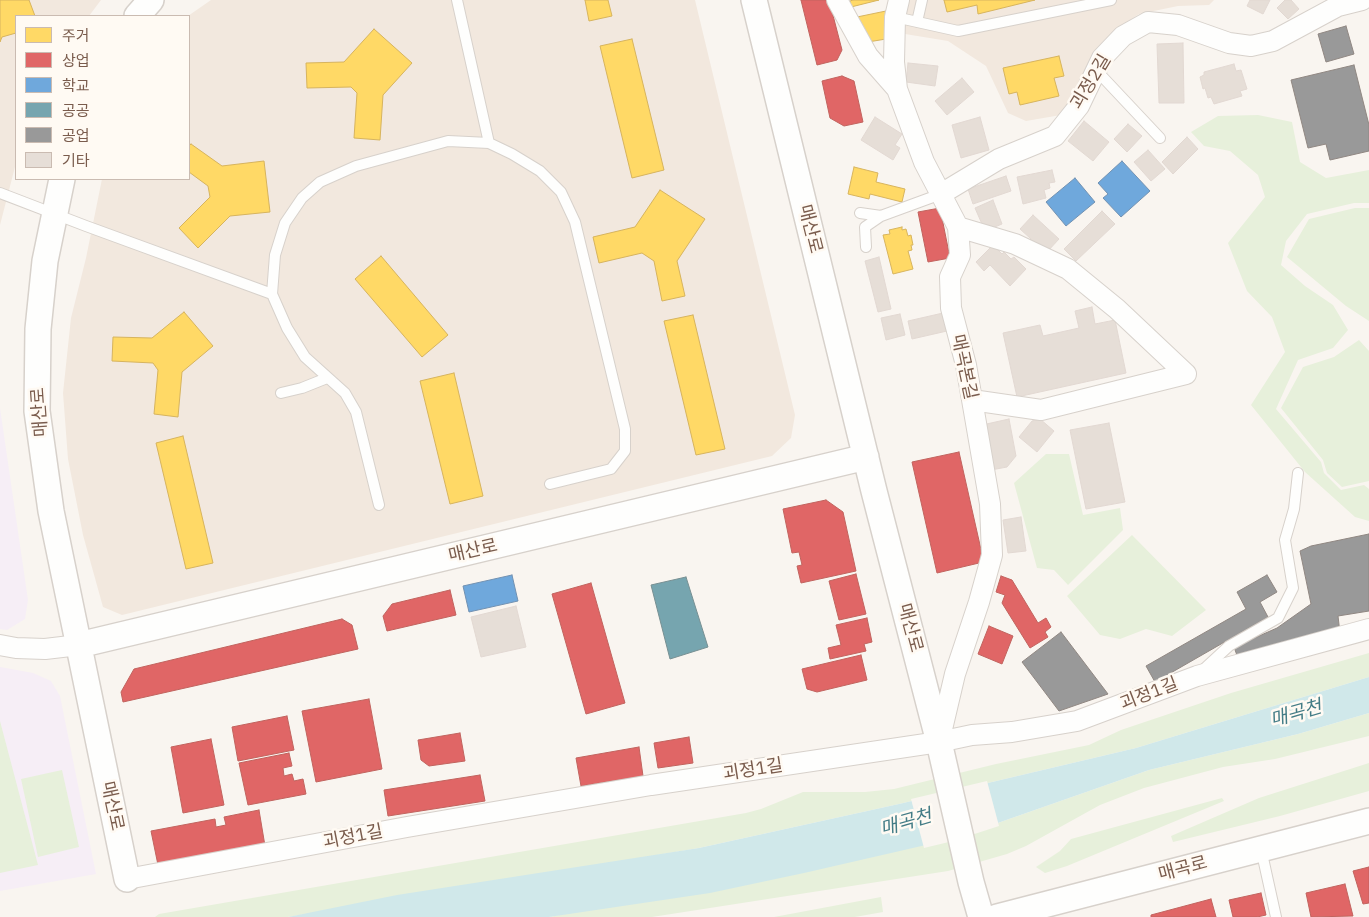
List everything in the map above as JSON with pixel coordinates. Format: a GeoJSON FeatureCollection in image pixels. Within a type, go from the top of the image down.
{"type":"FeatureCollection","features":[{"type":"Feature","properties":{"kind":"street"},"geometry":{"type":"LineString","coordinates":[[138,15],[151,0]]}},
{"type":"Feature","properties":{"kind":"street","name":"매산로"},"geometry":{"type":"LineString","coordinates":[[754,0],[981,917]]}},
{"type":"Feature","properties":{"kind":"street"},"geometry":{"type":"LineString","coordinates":[[838,0],[868,56],[897,89]]}},
{"type":"Feature","properties":{"kind":"street","name":"괴정2길"},"geometry":{"type":"LineString","coordinates":[[941,194],[999,159],[1055,136],[1079,106],[1102,58],[1123,36],[1148,22],[1178,25],[1229,43],[1251,46],[1273,41],[1338,6],[1362,0]]}},
{"type":"Feature","properties":{"kind":"street","name":"매곡본길"},"geometry":{"type":"LineString","coordinates":[[897,5],[894,62],[897,89],[924,162],[958,227],[960,255],[950,277],[951,308],[966,364],[990,504],[992,554],[979,602],[955,674],[939,742]]}},
{"type":"Feature","properties":{"kind":"street","name":"매산로"},"geometry":{"type":"LineString","coordinates":[[62,180],[45,261],[38,329],[37,411],[51,511],[128,879]]}},
{"type":"Feature","properties":{"kind":"street"},"geometry":{"type":"LineString","coordinates":[[958,227],[1014,244],[1068,269],[1117,309],[1186,374],[1041,410],[972,400]]}},
{"type":"Feature","properties":{"kind":"street","name":"매산로"},"geometry":{"type":"LineString","coordinates":[[79,645],[866,457]]}},
{"type":"Feature","properties":{"kind":"street","name":"괴정1길"},"geometry":{"type":"LineString","coordinates":[[128,879],[642,786],[939,742],[972,735],[1012,732],[1077,721],[1197,676],[1369,629]]}},
{"type":"Feature","properties":{"kind":"street"},"geometry":{"type":"LineString","coordinates":[[0,645],[16,648],[45,649],[79,645]]}},
{"type":"Feature","properties":{"kind":"street","name":"매곡로"},"geometry":{"type":"LineString","coordinates":[[997,917],[1369,821]]}},
{"type":"Feature","properties":{"kind":"lane"},"geometry":{"type":"LineString","coordinates":[[457,0],[489,143]]}},
{"type":"Feature","properties":{"kind":"lane"},"geometry":{"type":"LineString","coordinates":[[917,22],[922,0]]}},
{"type":"Feature","properties":{"kind":"lane"},"geometry":{"type":"LineString","coordinates":[[897,5],[917,22],[958,31],[1111,0]]}},
{"type":"Feature","properties":{"kind":"lane"},"geometry":{"type":"LineString","coordinates":[[1096,70],[1160,138]]}},
{"type":"Feature","properties":{"kind":"lane"},"geometry":{"type":"LineString","coordinates":[[379,505],[356,412],[344,393],[305,357],[287,328],[272,294],[275,255],[286,224],[302,198],[320,182],[356,166],[448,141],[489,143],[540,171],[561,192],[575,222],[625,429],[625,451],[611,469],[550,484]]}},
{"type":"Feature","properties":{"kind":"lane"},"geometry":{"type":"LineString","coordinates":[[0,193],[272,294]]}},
{"type":"Feature","properties":{"kind":"lane"},"geometry":{"type":"LineString","coordinates":[[866,247],[865,227],[881,216],[941,194]]}},
{"type":"Feature","properties":{"kind":"lane"},"geometry":{"type":"LineString","coordinates":[[860,213],[881,216]]}},
{"type":"Feature","properties":{"kind":"lane"},"geometry":{"type":"LineString","coordinates":[[281,393],[302,388],[327,378]]}},
{"type":"Feature","properties":{"kind":"lane"},"geometry":{"type":"LineString","coordinates":[[1197,676],[1229,646],[1278,618],[1293,588],[1285,540],[1294,510],[1298,473]]}},
{"type":"Feature","properties":{"kind":"lane"},"geometry":{"type":"LineString","coordinates":[[1261,848],[1276,917]]}},
{"type":"Feature","properties":{"kind":"shaded area"},"geometry":{"type":"Polygon","coordinates":[[[0,0],[101,0],[90,15],[15,15],[15,167],[0,225],[0,0]]]}},
{"type":"Feature","properties":{"kind":"shaded area"},"geometry":{"type":"Polygon","coordinates":[[[211,0],[695,0],[795,415],[791,438],[772,456],[122,615],[103,607],[83,535],[68,459],[63,393],[71,318],[86,258],[102,180],[190,180],[189,15],[211,0]]]}},
{"type":"Feature","properties":{"kind":"shaded area"},"geometry":{"type":"Polygon","coordinates":[[[906,0],[1214,0],[1209,5],[1178,6],[1139,14],[1115,30],[1094,58],[1061,115],[1026,121],[1008,113],[986,66],[948,41],[905,34],[904,10],[906,0]]]}},
{"type":"Feature","properties":{"kind":"shaded area"},"geometry":{"type":"Polygon","coordinates":[[[0,408],[28,600],[25,619],[7,630],[0,629],[0,408]]]}},
{"type":"Feature","properties":{"kind":"shaded area"},"geometry":{"type":"Polygon","coordinates":[[[0,667],[33,673],[51,681],[60,696],[96,874],[0,891],[0,667]]]}},
{"type":"Feature","properties":{"kind":"green space"},"geometry":{"type":"Polygon","coordinates":[[[1258,115],[1292,122],[1300,162],[1326,178],[1369,170],[1369,203],[1354,203],[1307,214],[1286,241],[1281,265],[1305,286],[1333,305],[1348,330],[1333,348],[1298,360],[1276,409],[1321,462],[1324,473],[1341,490],[1364,485],[1369,489],[1369,521],[1355,517],[1305,472],[1251,405],[1285,352],[1272,317],[1247,291],[1228,243],[1265,197],[1258,175],[1230,151],[1204,146],[1191,132],[1218,116],[1258,115]]]}},
{"type":"Feature","properties":{"kind":"green space"},"geometry":{"type":"Polygon","coordinates":[[[1355,208],[1369,208],[1369,321],[1346,306],[1287,257],[1309,219],[1355,208]]]}},
{"type":"Feature","properties":{"kind":"green space"},"geometry":{"type":"Polygon","coordinates":[[[1359,340],[1369,351],[1369,481],[1342,487],[1327,473],[1323,460],[1281,408],[1303,367],[1334,357],[1359,340]]]}},
{"type":"Feature","properties":{"kind":"green space"},"geometry":{"type":"Polygon","coordinates":[[[1046,454],[1069,454],[1083,515],[1120,508],[1123,530],[1068,585],[1054,570],[1037,568],[1014,483],[1046,454]]]}},
{"type":"Feature","properties":{"kind":"green space"},"geometry":{"type":"Polygon","coordinates":[[[1132,535],[1206,610],[1172,636],[1146,629],[1120,639],[1100,635],[1067,596],[1132,535]]]}},
{"type":"Feature","properties":{"kind":"green space"},"geometry":{"type":"Polygon","coordinates":[[[1369,653],[1369,677],[1136,748],[899,804],[699,848],[288,917],[155,917],[159,914],[746,813],[803,792],[865,792],[894,789],[996,764],[1089,745],[1121,730],[1231,693],[1369,653]]]}},
{"type":"Feature","properties":{"kind":"green space"},"geometry":{"type":"Polygon","coordinates":[[[1369,713],[1369,736],[1275,759],[1223,767],[1144,788],[1100,805],[1026,846],[1007,854],[948,871],[652,917],[549,917],[952,839],[1149,770],[1298,734],[1369,713]]]}},
{"type":"Feature","properties":{"kind":"green space"},"geometry":{"type":"Polygon","coordinates":[[[0,721],[38,865],[0,873],[0,721]]]}},
{"type":"Feature","properties":{"kind":"green space"},"geometry":{"type":"Polygon","coordinates":[[[1369,763],[1369,791],[1280,816],[1173,842],[1171,836],[1259,798],[1369,763]]]}},
{"type":"Feature","properties":{"kind":"green space"},"geometry":{"type":"Polygon","coordinates":[[[62,770],[79,847],[38,857],[21,779],[62,770]]]}},
{"type":"Feature","properties":{"kind":"green space"},"geometry":{"type":"Polygon","coordinates":[[[1222,798],[1224,801],[1067,866],[1045,873],[1036,867],[1060,851],[1071,839],[1222,798]]]}},
{"type":"Feature","properties":{"kind":"green space"},"geometry":{"type":"Polygon","coordinates":[[[881,897],[883,912],[855,917],[774,917],[881,897]]]}},
{"type":"Feature","properties":{"kind":"water","name":"매곡천"},"geometry":{"type":"Polygon","coordinates":[[[1369,677],[1369,713],[1298,734],[1149,770],[952,839],[804,873],[710,893],[549,917],[288,917],[397,895],[699,848],[899,804],[1136,748],[1369,677]]]}},
{"type":"Feature","properties":{"kind":"pier"},"geometry":{"type":"Polygon","coordinates":[[[987,781],[999,826],[924,848],[911,799],[987,781]]]}},
{"type":"Feature","properties":{"kind":"building: 주거"},"geometry":{"type":"Polygon","coordinates":[[[0,0],[29,0],[35,15],[15,15],[15,33],[2,37],[0,42],[0,0]]]}},
{"type":"Feature","properties":{"kind":"building: 주거"},"geometry":{"type":"Polygon","coordinates":[[[585,0],[608,0],[612,16],[589,21],[585,0]]]}},
{"type":"Feature","properties":{"kind":"building: 주거"},"geometry":{"type":"Polygon","coordinates":[[[879,0],[851,7],[850,1],[879,0]]]}},
{"type":"Feature","properties":{"kind":"building: 주거"},"geometry":{"type":"Polygon","coordinates":[[[944,0],[1035,0],[978,14],[977,5],[947,12],[944,0]]]}},
{"type":"Feature","properties":{"kind":"building: 주거"},"geometry":{"type":"Polygon","coordinates":[[[886,11],[888,23],[885,29],[886,39],[862,43],[857,17],[886,11]]]}},
{"type":"Feature","properties":{"kind":"building: 주거"},"geometry":{"type":"Polygon","coordinates":[[[374,29],[412,63],[383,95],[380,140],[354,138],[357,93],[351,87],[307,88],[306,63],[344,62],[374,29]]]}},
{"type":"Feature","properties":{"kind":"building: 주거"},"geometry":{"type":"Polygon","coordinates":[[[632,39],[664,170],[632,178],[600,46],[632,39]]]}},
{"type":"Feature","properties":{"kind":"building: 주거"},"geometry":{"type":"Polygon","coordinates":[[[1059,56],[1064,76],[1054,78],[1059,96],[1020,105],[1017,92],[1009,94],[1003,68],[1059,56]]]}},
{"type":"Feature","properties":{"kind":"building: 주거"},"geometry":{"type":"Polygon","coordinates":[[[190,145],[222,166],[264,161],[270,212],[230,216],[198,248],[179,228],[210,197],[208,186],[190,173],[190,145]]]}},
{"type":"Feature","properties":{"kind":"building: 주거"},"geometry":{"type":"Polygon","coordinates":[[[854,167],[878,173],[876,182],[905,189],[902,202],[870,194],[869,199],[848,194],[854,167]]]}},
{"type":"Feature","properties":{"kind":"building: 주거"},"geometry":{"type":"Polygon","coordinates":[[[660,190],[705,219],[677,261],[685,296],[662,301],[654,261],[642,253],[599,263],[593,237],[635,227],[660,190]]]}},
{"type":"Feature","properties":{"kind":"building: 주거"},"geometry":{"type":"Polygon","coordinates":[[[902,227],[902,230],[906,229],[908,236],[911,235],[913,245],[911,245],[912,250],[908,251],[913,269],[893,274],[883,235],[890,234],[889,230],[902,227]]]}},
{"type":"Feature","properties":{"kind":"building: 주거"},"geometry":{"type":"Polygon","coordinates":[[[381,256],[448,335],[422,357],[355,279],[381,256]]]}},
{"type":"Feature","properties":{"kind":"building: 주거"},"geometry":{"type":"Polygon","coordinates":[[[184,312],[213,346],[182,372],[178,417],[154,414],[158,370],[153,363],[112,361],[113,337],[152,338],[184,312]]]}},
{"type":"Feature","properties":{"kind":"building: 주거"},"geometry":{"type":"Polygon","coordinates":[[[693,315],[725,449],[696,455],[664,321],[693,315]]]}},
{"type":"Feature","properties":{"kind":"building: 주거"},"geometry":{"type":"Polygon","coordinates":[[[454,373],[483,496],[450,504],[420,381],[454,373]]]}},
{"type":"Feature","properties":{"kind":"building: 주거"},"geometry":{"type":"Polygon","coordinates":[[[183,436],[213,563],[186,569],[156,443],[183,436]]]}},
{"type":"Feature","properties":{"kind":"building: 상업"},"geometry":{"type":"Polygon","coordinates":[[[801,0],[829,0],[842,50],[837,60],[817,65],[801,0]]]}},
{"type":"Feature","properties":{"kind":"building: 상업"},"geometry":{"type":"Polygon","coordinates":[[[842,76],[854,81],[863,122],[844,126],[830,118],[822,81],[842,76]]]}},
{"type":"Feature","properties":{"kind":"building: 상업"},"geometry":{"type":"Polygon","coordinates":[[[940,208],[950,258],[928,262],[918,212],[940,208]]]}},
{"type":"Feature","properties":{"kind":"building: 상업"},"geometry":{"type":"Polygon","coordinates":[[[959,452],[982,554],[979,563],[937,573],[912,462],[959,452]]]}},
{"type":"Feature","properties":{"kind":"building: 상업"},"geometry":{"type":"Polygon","coordinates":[[[826,500],[843,512],[856,571],[801,583],[797,566],[802,565],[799,552],[792,553],[783,509],[826,500]]]}},
{"type":"Feature","properties":{"kind":"building: 상업"},"geometry":{"type":"Polygon","coordinates":[[[856,574],[866,614],[839,620],[829,581],[856,574]]]}},
{"type":"Feature","properties":{"kind":"building: 상업"},"geometry":{"type":"Polygon","coordinates":[[[1001,576],[1012,580],[1038,623],[1046,618],[1051,627],[1045,632],[1048,637],[1030,648],[1002,603],[1005,595],[996,592],[1001,576]]]}},
{"type":"Feature","properties":{"kind":"building: 상업"},"geometry":{"type":"Polygon","coordinates":[[[591,583],[625,703],[586,714],[552,594],[591,583]]]}},
{"type":"Feature","properties":{"kind":"building: 상업"},"geometry":{"type":"Polygon","coordinates":[[[450,590],[456,615],[387,631],[383,616],[392,604],[450,590]]]}},
{"type":"Feature","properties":{"kind":"building: 상업"},"geometry":{"type":"Polygon","coordinates":[[[867,618],[872,642],[864,644],[866,651],[830,659],[828,648],[841,645],[836,625],[867,618]]]}},
{"type":"Feature","properties":{"kind":"building: 상업"},"geometry":{"type":"Polygon","coordinates":[[[342,619],[352,625],[358,649],[123,702],[121,692],[134,669],[342,619]]]}},
{"type":"Feature","properties":{"kind":"building: 상업"},"geometry":{"type":"Polygon","coordinates":[[[989,626],[1013,636],[1002,664],[978,654],[989,626]]]}},
{"type":"Feature","properties":{"kind":"building: 상업"},"geometry":{"type":"Polygon","coordinates":[[[861,655],[867,680],[817,692],[807,689],[802,669],[861,655]]]}},
{"type":"Feature","properties":{"kind":"building: 상업"},"geometry":{"type":"Polygon","coordinates":[[[369,699],[382,769],[316,782],[302,711],[369,699]]]}},
{"type":"Feature","properties":{"kind":"building: 상업"},"geometry":{"type":"Polygon","coordinates":[[[287,716],[294,750],[238,761],[232,727],[287,716]]]}},
{"type":"Feature","properties":{"kind":"building: 상업"},"geometry":{"type":"Polygon","coordinates":[[[460,733],[465,761],[429,766],[421,760],[418,740],[460,733]]]}},
{"type":"Feature","properties":{"kind":"building: 상업"},"geometry":{"type":"Polygon","coordinates":[[[689,737],[693,763],[658,768],[654,743],[689,737]]]}},
{"type":"Feature","properties":{"kind":"building: 상업"},"geometry":{"type":"Polygon","coordinates":[[[211,739],[224,805],[183,813],[171,747],[211,739]]]}},
{"type":"Feature","properties":{"kind":"building: 상업"},"geometry":{"type":"Polygon","coordinates":[[[639,747],[643,776],[581,786],[576,758],[639,747]]]}},
{"type":"Feature","properties":{"kind":"building: 상업"},"geometry":{"type":"Polygon","coordinates":[[[289,753],[292,766],[283,768],[284,776],[292,774],[294,781],[303,779],[306,794],[248,805],[239,763],[289,753]]]}},
{"type":"Feature","properties":{"kind":"building: 상업"},"geometry":{"type":"Polygon","coordinates":[[[480,775],[485,801],[388,816],[384,790],[480,775]]]}},
{"type":"Feature","properties":{"kind":"building: 상업"},"geometry":{"type":"Polygon","coordinates":[[[259,810],[265,846],[158,865],[151,831],[215,819],[216,827],[226,825],[224,817],[259,810]]]}},
{"type":"Feature","properties":{"kind":"building: 상업"},"geometry":{"type":"Polygon","coordinates":[[[1369,867],[1369,903],[1363,904],[1353,871],[1369,867]]]}},
{"type":"Feature","properties":{"kind":"building: 상업"},"geometry":{"type":"Polygon","coordinates":[[[1345,884],[1353,916],[1311,917],[1306,893],[1345,884]]]}},
{"type":"Feature","properties":{"kind":"building: 상업"},"geometry":{"type":"Polygon","coordinates":[[[1261,893],[1266,915],[1233,917],[1229,900],[1261,893]]]}},
{"type":"Feature","properties":{"kind":"building: 상업"},"geometry":{"type":"Polygon","coordinates":[[[1211,899],[1216,917],[1151,917],[1151,915],[1211,899]]]}},
{"type":"Feature","properties":{"kind":"building: 학교"},"geometry":{"type":"Polygon","coordinates":[[[1122,161],[1150,191],[1121,217],[1103,198],[1108,194],[1098,183],[1122,161]]]}},
{"type":"Feature","properties":{"kind":"building: 학교"},"geometry":{"type":"Polygon","coordinates":[[[1075,178],[1095,202],[1066,226],[1046,202],[1075,178]]]}},
{"type":"Feature","properties":{"kind":"building: 학교"},"geometry":{"type":"Polygon","coordinates":[[[512,575],[518,601],[469,612],[463,586],[512,575]]]}},
{"type":"Feature","properties":{"kind":"building: 공공"},"geometry":{"type":"Polygon","coordinates":[[[686,577],[708,647],[670,659],[651,585],[686,577]]]}},
{"type":"Feature","properties":{"kind":"building: 공업"},"geometry":{"type":"Polygon","coordinates":[[[1346,26],[1354,54],[1326,62],[1318,34],[1346,26]]]}},
{"type":"Feature","properties":{"kind":"building: 공업"},"geometry":{"type":"Polygon","coordinates":[[[1354,65],[1369,125],[1369,151],[1330,160],[1326,144],[1308,148],[1291,80],[1354,65]]]}},
{"type":"Feature","properties":{"kind":"building: 공업"},"geometry":{"type":"Polygon","coordinates":[[[1369,534],[1369,611],[1338,616],[1340,633],[1239,661],[1234,647],[1277,628],[1311,604],[1300,551],[1311,546],[1369,534]]]}},
{"type":"Feature","properties":{"kind":"building: 공업"},"geometry":{"type":"Polygon","coordinates":[[[1267,575],[1277,592],[1260,602],[1268,617],[1155,682],[1146,666],[1246,609],[1237,592],[1267,575]]]}},
{"type":"Feature","properties":{"kind":"building: 공업"},"geometry":{"type":"Polygon","coordinates":[[[1061,632],[1108,694],[1059,711],[1022,662],[1061,632]]]}},
{"type":"Feature","properties":{"kind":"building: 기타"},"geometry":{"type":"Polygon","coordinates":[[[1250,0],[1270,0],[1263,14],[1247,6],[1250,0]]]}},
{"type":"Feature","properties":{"kind":"building: 기타"},"geometry":{"type":"Polygon","coordinates":[[[1285,0],[1291,0],[1299,9],[1288,19],[1277,8],[1285,0]]]}},
{"type":"Feature","properties":{"kind":"building: 기타"},"geometry":{"type":"Polygon","coordinates":[[[1183,43],[1184,103],[1159,103],[1157,44],[1183,43]]]}},
{"type":"Feature","properties":{"kind":"building: 기타"},"geometry":{"type":"Polygon","coordinates":[[[908,63],[938,66],[935,86],[906,82],[908,63]]]}},
{"type":"Feature","properties":{"kind":"building: 기타"},"geometry":{"type":"Polygon","coordinates":[[[1234,64],[1236,71],[1241,70],[1247,89],[1240,91],[1242,96],[1214,104],[1211,97],[1208,98],[1205,88],[1203,89],[1200,77],[1204,75],[1204,72],[1234,64]]]}},
{"type":"Feature","properties":{"kind":"building: 기타"},"geometry":{"type":"Polygon","coordinates":[[[962,78],[974,92],[947,115],[935,101],[962,78]]]}},
{"type":"Feature","properties":{"kind":"building: 기타"},"geometry":{"type":"Polygon","coordinates":[[[875,117],[902,134],[895,145],[900,148],[893,160],[861,140],[875,117]]]}},
{"type":"Feature","properties":{"kind":"building: 기타"},"geometry":{"type":"Polygon","coordinates":[[[980,117],[989,150],[961,158],[952,125],[980,117]]]}},
{"type":"Feature","properties":{"kind":"building: 기타"},"geometry":{"type":"Polygon","coordinates":[[[1084,121],[1109,142],[1093,161],[1068,141],[1084,121]]]}},
{"type":"Feature","properties":{"kind":"building: 기타"},"geometry":{"type":"Polygon","coordinates":[[[1128,124],[1142,136],[1127,152],[1114,139],[1128,124]]]}},
{"type":"Feature","properties":{"kind":"building: 기타"},"geometry":{"type":"Polygon","coordinates":[[[1187,137],[1198,149],[1173,174],[1162,162],[1187,137]]]}},
{"type":"Feature","properties":{"kind":"building: 기타"},"geometry":{"type":"Polygon","coordinates":[[[1148,150],[1165,169],[1151,181],[1134,162],[1148,150]]]}},
{"type":"Feature","properties":{"kind":"building: 기타"},"geometry":{"type":"Polygon","coordinates":[[[1052,170],[1055,182],[1049,183],[1050,188],[1044,190],[1046,198],[1023,204],[1017,177],[1052,170]]]}},
{"type":"Feature","properties":{"kind":"building: 기타"},"geometry":{"type":"Polygon","coordinates":[[[1006,176],[1011,191],[973,204],[968,189],[1006,176]]]}},
{"type":"Feature","properties":{"kind":"building: 기타"},"geometry":{"type":"Polygon","coordinates":[[[993,200],[1002,224],[985,231],[975,208],[993,200]]]}},
{"type":"Feature","properties":{"kind":"building: 기타"},"geometry":{"type":"Polygon","coordinates":[[[1102,211],[1115,224],[1076,261],[1064,249],[1102,211]]]}},
{"type":"Feature","properties":{"kind":"building: 기타"},"geometry":{"type":"Polygon","coordinates":[[[1033,215],[1059,239],[1047,252],[1027,243],[1031,239],[1020,229],[1033,215]]]}},
{"type":"Feature","properties":{"kind":"building: 기타"},"geometry":{"type":"Polygon","coordinates":[[[993,245],[1002,254],[1004,252],[1011,259],[1014,257],[1026,269],[1010,286],[990,265],[984,271],[976,262],[993,245]]]}},
{"type":"Feature","properties":{"kind":"building: 기타"},"geometry":{"type":"Polygon","coordinates":[[[879,257],[891,309],[878,312],[865,261],[879,257]]]}},
{"type":"Feature","properties":{"kind":"building: 기타"},"geometry":{"type":"Polygon","coordinates":[[[1092,307],[1095,324],[1115,320],[1126,373],[1017,397],[1003,333],[1040,325],[1043,336],[1079,328],[1075,311],[1092,307]]]}},
{"type":"Feature","properties":{"kind":"building: 기타"},"geometry":{"type":"Polygon","coordinates":[[[943,313],[947,331],[912,339],[908,321],[943,313]]]}},
{"type":"Feature","properties":{"kind":"building: 기타"},"geometry":{"type":"Polygon","coordinates":[[[900,314],[905,335],[886,340],[881,318],[900,314]]]}},
{"type":"Feature","properties":{"kind":"building: 기타"},"geometry":{"type":"Polygon","coordinates":[[[1009,419],[1016,456],[1007,467],[991,470],[982,425],[1009,419]]]}},
{"type":"Feature","properties":{"kind":"building: 기타"},"geometry":{"type":"Polygon","coordinates":[[[1040,419],[1054,431],[1037,452],[1019,437],[1032,421],[1040,419]]]}},
{"type":"Feature","properties":{"kind":"building: 기타"},"geometry":{"type":"Polygon","coordinates":[[[1109,423],[1125,502],[1086,509],[1070,430],[1109,423]]]}},
{"type":"Feature","properties":{"kind":"building: 기타"},"geometry":{"type":"Polygon","coordinates":[[[1021,517],[1026,551],[1008,553],[1003,520],[1021,517]]]}},
{"type":"Feature","properties":{"kind":"building: 기타"},"geometry":{"type":"Polygon","coordinates":[[[516,606],[526,647],[481,657],[471,617],[516,606]]]}}]}
